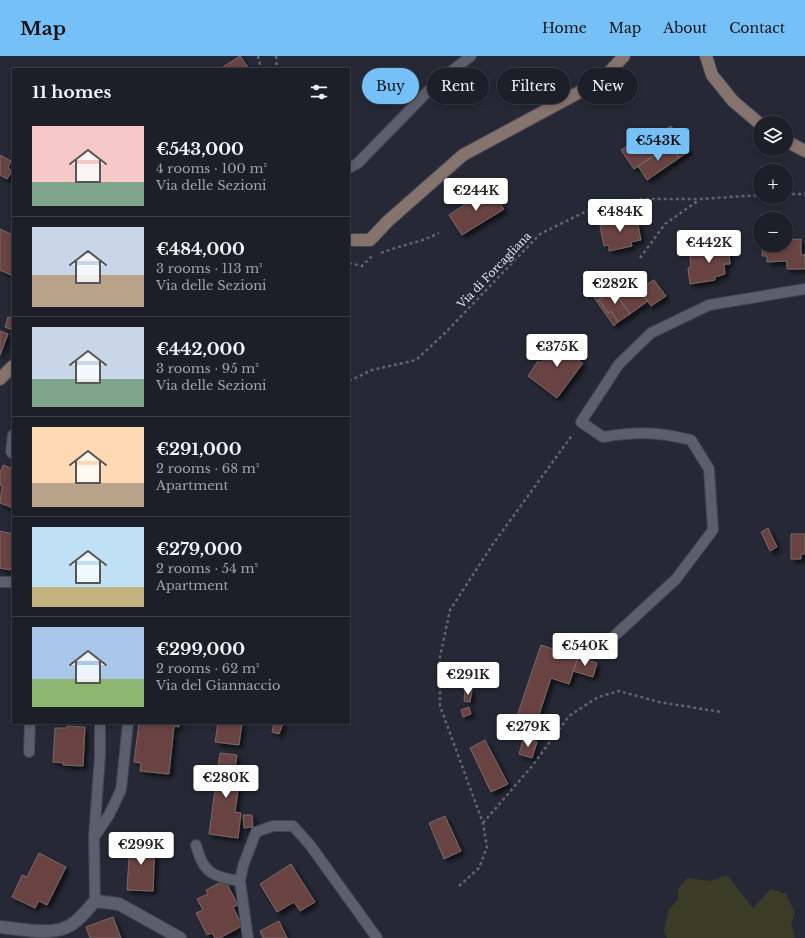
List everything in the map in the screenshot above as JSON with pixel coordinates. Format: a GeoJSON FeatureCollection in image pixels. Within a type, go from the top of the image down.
{"type":"FeatureCollection","features":[{"type":"Feature","properties":{"kind":"street"},"geometry":{"type":"LineString","coordinates":[[350,240],[370,240],[388,221],[463,155],[602,80],[624,56]]}},
{"type":"Feature","properties":{"kind":"street"},"geometry":{"type":"LineString","coordinates":[[706,56],[712,74],[728,95],[753,118]]}},
{"type":"Feature","properties":{"kind":"street"},"geometry":{"type":"LineString","coordinates":[[793,145],[805,151]]}},
{"type":"Feature","properties":{"kind":"street"},"geometry":{"type":"LineString","coordinates":[[0,379],[12,367]]}},
{"type":"Feature","properties":{"kind":"street"},"geometry":{"type":"LineString","coordinates":[[0,927],[63,933],[95,901],[119,904],[180,938]]}},
{"type":"Feature","properties":{"kind":"lane"},"geometry":{"type":"LineString","coordinates":[[350,167],[358,163],[436,83],[471,56]]}},
{"type":"Feature","properties":{"kind":"lane"},"geometry":{"type":"LineString","coordinates":[[610,640],[676,580],[713,530],[709,469],[691,440],[666,434],[626,433],[603,437],[581,422],[619,364],[651,333],[709,305],[805,289]]}},
{"type":"Feature","properties":{"kind":"lane"},"geometry":{"type":"LineString","coordinates":[[12,441],[10,452],[12,453]]}},
{"type":"Feature","properties":{"kind":"lane"},"geometry":{"type":"LineString","coordinates":[[0,582],[12,582]]}},
{"type":"Feature","properties":{"kind":"lane"},"geometry":{"type":"LineString","coordinates":[[29,752],[30,724]]}},
{"type":"Feature","properties":{"kind":"lane"},"geometry":{"type":"LineString","coordinates":[[95,901],[94,836],[100,756],[100,724]]}},
{"type":"Feature","properties":{"kind":"lane"},"geometry":{"type":"LineString","coordinates":[[94,836],[109,815],[121,790],[128,724]]}},
{"type":"Feature","properties":{"kind":"lane"},"geometry":{"type":"LineString","coordinates":[[248,938],[240,881],[242,866],[256,832],[273,826],[293,826],[310,845],[377,938]]}},
{"type":"Feature","properties":{"kind":"lane"},"geometry":{"type":"LineString","coordinates":[[196,845],[200,860],[208,871],[221,878],[240,881]]}},
{"type":"Feature","properties":{"kind":"path"},"geometry":{"type":"LineString","coordinates":[[258,56],[261,68]]}},
{"type":"Feature","properties":{"kind":"path"},"geometry":{"type":"LineString","coordinates":[[276,56],[277,68]]}},
{"type":"Feature","properties":{"kind":"path"},"geometry":{"type":"LineString","coordinates":[[793,194],[805,194]]}},
{"type":"Feature","properties":{"kind":"path","name":"Via di Forcagliana"},"geometry":{"type":"LineString","coordinates":[[350,381],[372,370],[416,360],[444,334],[540,234],[593,208],[641,199],[700,199],[753,195]]}},
{"type":"Feature","properties":{"kind":"path"},"geometry":{"type":"LineString","coordinates":[[640,258],[665,224],[700,199]]}},
{"type":"Feature","properties":{"kind":"path"},"geometry":{"type":"LineString","coordinates":[[350,263],[362,266],[373,256],[395,247],[425,240],[439,233]]}},
{"type":"Feature","properties":{"kind":"path"},"geometry":{"type":"LineString","coordinates":[[459,886],[479,868],[487,847],[483,823],[440,706],[440,657],[450,610],[493,544],[558,457],[581,422]]}},
{"type":"Feature","properties":{"kind":"path"},"geometry":{"type":"LineString","coordinates":[[483,823],[533,765],[569,716],[598,697],[619,691],[659,702],[721,712]]}},
{"type":"Feature","properties":{"kind":"green space"},"geometry":{"type":"Polygon","coordinates":[[[727,875],[753,908],[771,889],[786,894],[795,913],[791,924],[795,938],[667,938],[664,931],[669,909],[678,900],[678,889],[687,878],[711,881],[727,875]]]}},
{"type":"Feature","properties":{"kind":"building"},"geometry":{"type":"Polygon","coordinates":[[[240,56],[248,68],[222,68],[240,56]]]}},
{"type":"Feature","properties":{"kind":"building"},"geometry":{"type":"Polygon","coordinates":[[[671,126],[689,151],[679,158],[670,145],[634,169],[621,150],[650,131],[655,139],[659,136],[658,134],[671,126]]]}},
{"type":"Feature","properties":{"kind":"building"},"geometry":{"type":"Polygon","coordinates":[[[670,145],[679,158],[647,180],[638,166],[670,145]]]}},
{"type":"Feature","properties":{"kind":"building"},"geometry":{"type":"Polygon","coordinates":[[[0,155],[11,161],[8,168],[12,171],[7,179],[0,175],[0,155]]]}},
{"type":"Feature","properties":{"kind":"building"},"geometry":{"type":"Polygon","coordinates":[[[490,188],[504,209],[462,235],[449,215],[490,188]]]}},
{"type":"Feature","properties":{"kind":"building"},"geometry":{"type":"Polygon","coordinates":[[[631,215],[632,221],[637,220],[641,240],[631,242],[632,246],[609,251],[609,245],[604,246],[600,226],[610,224],[609,219],[631,215]]]}},
{"type":"Feature","properties":{"kind":"building"},"geometry":{"type":"Polygon","coordinates":[[[0,229],[12,235],[12,276],[0,270],[0,229]]]}},
{"type":"Feature","properties":{"kind":"building"},"geometry":{"type":"Polygon","coordinates":[[[801,239],[801,255],[805,255],[805,269],[787,269],[787,261],[767,262],[767,256],[762,256],[762,252],[793,252],[793,240],[801,239]]]}},
{"type":"Feature","properties":{"kind":"building"},"geometry":{"type":"Polygon","coordinates":[[[728,244],[730,264],[724,264],[725,274],[715,277],[715,280],[690,284],[688,268],[691,267],[690,256],[703,254],[703,248],[728,244]]]}},
{"type":"Feature","properties":{"kind":"building"},"geometry":{"type":"Polygon","coordinates":[[[611,278],[617,287],[597,302],[591,293],[611,278]]]}},
{"type":"Feature","properties":{"kind":"building"},"geometry":{"type":"Polygon","coordinates":[[[654,280],[666,296],[651,306],[639,289],[654,280]]]}},
{"type":"Feature","properties":{"kind":"building"},"geometry":{"type":"Polygon","coordinates":[[[630,283],[636,292],[639,289],[648,301],[630,314],[618,297],[622,293],[620,290],[630,283]]]}},
{"type":"Feature","properties":{"kind":"building"},"geometry":{"type":"Polygon","coordinates":[[[617,287],[622,293],[618,297],[630,314],[618,322],[611,311],[608,313],[599,300],[617,287]]]}},
{"type":"Feature","properties":{"kind":"building"},"geometry":{"type":"Polygon","coordinates":[[[599,300],[608,313],[611,311],[618,322],[614,326],[597,302],[599,300]]]}},
{"type":"Feature","properties":{"kind":"building"},"geometry":{"type":"Polygon","coordinates":[[[8,317],[12,318],[12,330],[5,327],[8,317]]]}},
{"type":"Feature","properties":{"kind":"building"},"geometry":{"type":"Polygon","coordinates":[[[0,331],[8,334],[0,355],[0,331]]]}},
{"type":"Feature","properties":{"kind":"building"},"geometry":{"type":"Polygon","coordinates":[[[561,338],[582,353],[578,360],[583,363],[557,398],[528,376],[538,361],[541,363],[561,338]]]}},
{"type":"Feature","properties":{"kind":"building"},"geometry":{"type":"Polygon","coordinates":[[[3,465],[12,469],[12,508],[0,503],[2,486],[0,485],[0,473],[3,465]]]}},
{"type":"Feature","properties":{"kind":"building"},"geometry":{"type":"Polygon","coordinates":[[[768,528],[777,547],[770,551],[761,532],[768,528]]]}},
{"type":"Feature","properties":{"kind":"building"},"geometry":{"type":"Polygon","coordinates":[[[0,531],[12,534],[12,565],[10,570],[0,568],[0,531]]]}},
{"type":"Feature","properties":{"kind":"building"},"geometry":{"type":"Polygon","coordinates":[[[791,534],[805,534],[805,554],[801,554],[801,559],[791,559],[791,534]]]}},
{"type":"Feature","properties":{"kind":"building"},"geometry":{"type":"Polygon","coordinates":[[[541,645],[578,657],[569,684],[551,678],[536,724],[517,716],[541,645]]]}},
{"type":"Feature","properties":{"kind":"building"},"geometry":{"type":"Polygon","coordinates":[[[578,657],[597,663],[593,677],[573,671],[578,657]]]}},
{"type":"Feature","properties":{"kind":"building"},"geometry":{"type":"Polygon","coordinates":[[[465,690],[472,690],[470,702],[464,701],[465,690]]]}},
{"type":"Feature","properties":{"kind":"building"},"geometry":{"type":"Polygon","coordinates":[[[469,707],[471,714],[463,717],[461,710],[469,707]]]}},
{"type":"Feature","properties":{"kind":"building"},"geometry":{"type":"Polygon","coordinates":[[[519,717],[536,724],[530,740],[513,733],[519,717]]]}},
{"type":"Feature","properties":{"kind":"building"},"geometry":{"type":"Polygon","coordinates":[[[139,724],[179,724],[179,727],[174,726],[169,774],[140,771],[141,763],[134,762],[139,724]]]}},
{"type":"Feature","properties":{"kind":"building"},"geometry":{"type":"Polygon","coordinates":[[[218,724],[242,724],[239,745],[215,742],[218,724]]]}},
{"type":"Feature","properties":{"kind":"building"},"geometry":{"type":"Polygon","coordinates":[[[274,724],[283,724],[279,734],[272,732],[274,724]]]}},
{"type":"Feature","properties":{"kind":"building"},"geometry":{"type":"Polygon","coordinates":[[[536,724],[544,727],[540,738],[531,736],[536,724]]]}},
{"type":"Feature","properties":{"kind":"building"},"geometry":{"type":"Polygon","coordinates":[[[67,726],[85,727],[83,766],[63,765],[64,763],[53,762],[55,728],[67,728],[67,726]]]}},
{"type":"Feature","properties":{"kind":"building"},"geometry":{"type":"Polygon","coordinates":[[[524,737],[537,742],[532,758],[519,754],[524,737]]]}},
{"type":"Feature","properties":{"kind":"building"},"geometry":{"type":"Polygon","coordinates":[[[485,740],[508,784],[491,792],[470,748],[485,740]]]}},
{"type":"Feature","properties":{"kind":"building"},"geometry":{"type":"Polygon","coordinates":[[[220,753],[237,755],[235,769],[241,770],[235,812],[241,813],[238,838],[209,834],[220,753]]]}},
{"type":"Feature","properties":{"kind":"building"},"geometry":{"type":"Polygon","coordinates":[[[243,815],[252,815],[253,827],[244,828],[243,815]]]}},
{"type":"Feature","properties":{"kind":"building"},"geometry":{"type":"Polygon","coordinates":[[[445,816],[461,851],[444,859],[429,823],[445,816]]]}},
{"type":"Feature","properties":{"kind":"building"},"geometry":{"type":"Polygon","coordinates":[[[130,840],[155,841],[153,891],[127,890],[130,840]]]}},
{"type":"Feature","properties":{"kind":"building"},"geometry":{"type":"Polygon","coordinates":[[[39,853],[66,867],[47,905],[39,901],[35,908],[12,897],[22,875],[27,877],[39,853]]]}},
{"type":"Feature","properties":{"kind":"building"},"geometry":{"type":"Polygon","coordinates":[[[291,864],[315,902],[300,911],[294,902],[277,912],[260,884],[291,864]]]}},
{"type":"Feature","properties":{"kind":"building"},"geometry":{"type":"Polygon","coordinates":[[[225,880],[238,905],[233,907],[242,926],[220,938],[215,938],[212,933],[207,935],[196,913],[203,910],[197,899],[208,894],[206,890],[225,880]]]}},
{"type":"Feature","properties":{"kind":"building"},"geometry":{"type":"Polygon","coordinates":[[[113,917],[121,938],[90,938],[86,927],[113,917]]]}},
{"type":"Feature","properties":{"kind":"building"},"geometry":{"type":"Polygon","coordinates":[[[279,921],[287,938],[263,938],[260,931],[279,921]]]}}]}
